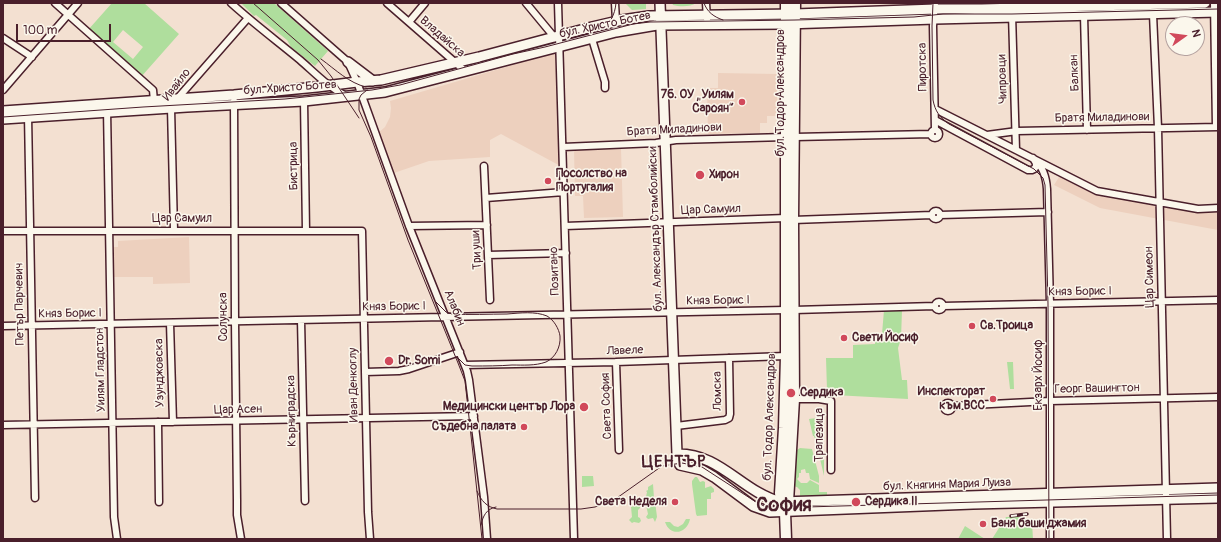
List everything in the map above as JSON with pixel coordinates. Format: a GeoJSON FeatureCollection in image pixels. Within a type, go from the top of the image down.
{"type":"FeatureCollection","features":[{"type":"Feature","properties":{"kind":"main road","name":"бул. Александър Стамболийски"},"geometry":{"type":"LineString","coordinates":[[660,3],[677,458]]}},
{"type":"Feature","properties":{"kind":"main road","name":"бул. Тодор Александров"},"geometry":{"type":"LineString","coordinates":[[786,3],[790,19],[790,310],[794,399],[784,502],[786,539]]}},
{"type":"Feature","properties":{"kind":"main road","name":"бул. Тодор Александров"},"geometry":{"type":"LineString","coordinates":[[790,19],[795,3]]}},
{"type":"Feature","properties":{"kind":"main road","name":"бул. Христо Ботев"},"geometry":{"type":"LineString","coordinates":[[107,108],[171,108],[404,76],[636,17],[660,15],[706,19],[934,19],[1012,12],[1205,3]]}},
{"type":"Feature","properties":{"kind":"main road","name":"бул. Христо Ботев"},"geometry":{"type":"LineString","coordinates":[[790,19],[935,6],[1012,12],[1084,15],[1153,14],[1215,9]]}},
{"type":"Feature","properties":{"kind":"main road","name":"бул. Христо Ботев"},"geometry":{"type":"LineString","coordinates":[[3,120],[28,114],[107,108],[177,99],[304,101],[385,92],[627,30],[706,19]]}},
{"type":"Feature","properties":{"kind":"main road"},"geometry":{"type":"LineString","coordinates":[[348,62],[373,81]]}},
{"type":"Feature","properties":{"kind":"main road","name":"бул. Христо Ботев"},"geometry":{"type":"LineString","coordinates":[[3,111],[28,114]]}},
{"type":"Feature","properties":{"kind":"main road","name":"бул. Тодор Александров"},"geometry":{"type":"LineString","coordinates":[[784,502],[780,493],[786,356],[790,310]]}},
{"type":"Feature","properties":{"kind":"main road","name":"бул. Княгиня Мария Луиза"},"geometry":{"type":"LineString","coordinates":[[1218,488],[1166,489],[1050,498],[966,504],[770,512],[753,506],[708,473],[694,467],[682,466],[677,458],[697,456],[709,461],[760,494],[784,502],[1050,498],[1218,498]]}},
{"type":"Feature","properties":{"kind":"street"},"geometry":{"type":"LineString","coordinates":[[56,3],[153,90],[154,101]]}},
{"type":"Feature","properties":{"kind":"street"},"geometry":{"type":"LineString","coordinates":[[3,90],[78,3]]}},
{"type":"Feature","properties":{"kind":"street"},"geometry":{"type":"LineString","coordinates":[[231,3],[328,86],[347,96]]}},
{"type":"Feature","properties":{"kind":"street"},"geometry":{"type":"LineString","coordinates":[[281,3],[348,62]]}},
{"type":"Feature","properties":{"kind":"street","name":"Владайска"},"geometry":{"type":"LineString","coordinates":[[387,3],[465,71]]}},
{"type":"Feature","properties":{"kind":"street"},"geometry":{"type":"LineString","coordinates":[[409,22],[425,3]]}},
{"type":"Feature","properties":{"kind":"street"},"geometry":{"type":"LineString","coordinates":[[526,3],[557,36]]}},
{"type":"Feature","properties":{"kind":"street","name":"Позитано"},"geometry":{"type":"LineString","coordinates":[[558,3],[557,36],[560,47],[574,539]]}},
{"type":"Feature","properties":{"kind":"street"},"geometry":{"type":"LineString","coordinates":[[615,3],[616,21]]}},
{"type":"Feature","properties":{"kind":"street"},"geometry":{"type":"LineString","coordinates":[[706,3],[706,19]]}},
{"type":"Feature","properties":{"kind":"street","name":"Пиротска"},"geometry":{"type":"LineString","coordinates":[[933,132],[935,120],[935,6]]}},
{"type":"Feature","properties":{"kind":"street"},"geometry":{"type":"LineString","coordinates":[[1215,9],[1217,127]]}},
{"type":"Feature","properties":{"kind":"street","name":"Чипровци"},"geometry":{"type":"LineString","coordinates":[[1012,12],[1016,150]]}},
{"type":"Feature","properties":{"kind":"street","name":"Цар Симеон"},"geometry":{"type":"LineString","coordinates":[[1153,14],[1160,202],[1167,539]]}},
{"type":"Feature","properties":{"kind":"street","name":"Балкан"},"geometry":{"type":"LineString","coordinates":[[1084,15],[1087,130]]}},
{"type":"Feature","properties":{"kind":"street","name":"Ивайло"},"geometry":{"type":"LineString","coordinates":[[174,230],[171,108],[177,99],[248,18]]}},
{"type":"Feature","properties":{"kind":"street"},"geometry":{"type":"LineString","coordinates":[[3,38],[32,57]]}},
{"type":"Feature","properties":{"kind":"street"},"geometry":{"type":"LineString","coordinates":[[592,38],[605,82],[605,88]]}},
{"type":"Feature","properties":{"kind":"street","name":"Алабин"},"geometry":{"type":"LineString","coordinates":[[348,62],[362,95],[409,226],[465,365],[469,380],[474,416],[487,539]]}},
{"type":"Feature","properties":{"kind":"street"},"geometry":{"type":"LineString","coordinates":[[317,87],[320,83],[319,77]]}},
{"type":"Feature","properties":{"kind":"street","name":"Солунска"},"geometry":{"type":"LineString","coordinates":[[234,100],[234,321],[237,515],[241,539]]}},
{"type":"Feature","properties":{"kind":"street","name":"Бистрица"},"geometry":{"type":"LineString","coordinates":[[304,101],[306,231]]}},
{"type":"Feature","properties":{"kind":"street","name":"Уилям Гладстон"},"geometry":{"type":"LineString","coordinates":[[107,108],[114,517],[118,539]]}},
{"type":"Feature","properties":{"kind":"street"},"geometry":{"type":"LineString","coordinates":[[935,109],[1097,191],[1198,208],[1218,208]]}},
{"type":"Feature","properties":{"kind":"street","name":"Петър Парчевич"},"geometry":{"type":"LineString","coordinates":[[28,114],[35,498]]}},
{"type":"Feature","properties":{"kind":"street"},"geometry":{"type":"LineString","coordinates":[[935,120],[1028,170],[1033,170],[1036,166],[1033,158]]}},
{"type":"Feature","properties":{"kind":"street","name":"Братя Миладинови"},"geometry":{"type":"LineString","coordinates":[[987,135],[1016,131],[1217,127]]}},
{"type":"Feature","properties":{"kind":"street","name":"Братя Миладинови"},"geometry":{"type":"LineString","coordinates":[[563,147],[680,140],[933,132]]}},
{"type":"Feature","properties":{"kind":"street","name":"Екзарх Йосиф"},"geometry":{"type":"LineString","coordinates":[[1033,158],[1041,167],[1046,179],[1048,212],[1050,304],[1050,539]]}},
{"type":"Feature","properties":{"kind":"street","name":"Три уши"},"geometry":{"type":"LineString","coordinates":[[484,166],[490,300]]}},
{"type":"Feature","properties":{"kind":"street"},"geometry":{"type":"LineString","coordinates":[[486,198],[564,192]]}},
{"type":"Feature","properties":{"kind":"street","name":"Цар Самуил"},"geometry":{"type":"LineString","coordinates":[[565,226],[932,215],[934,212],[939,213],[940,215],[1048,212]]}},
{"type":"Feature","properties":{"kind":"street"},"geometry":{"type":"LineString","coordinates":[[409,226],[487,225]]}},
{"type":"Feature","properties":{"kind":"street","name":"Цар Самуил"},"geometry":{"type":"LineString","coordinates":[[3,231],[362,231]]}},
{"type":"Feature","properties":{"kind":"street","name":"Иван Денкоглу"},"geometry":{"type":"LineString","coordinates":[[362,231],[368,512],[370,539]]}},
{"type":"Feature","properties":{"kind":"street"},"geometry":{"type":"LineString","coordinates":[[488,255],[566,253]]}},
{"type":"Feature","properties":{"kind":"street","name":"Княз Борис I"},"geometry":{"type":"LineString","coordinates":[[3,326],[935,306],[936,309],[939,310],[943,306],[1218,300]]}},
{"type":"Feature","properties":{"kind":"street","name":"Кърниградска"},"geometry":{"type":"LineString","coordinates":[[301,320],[305,501]]}},
{"type":"Feature","properties":{"kind":"street","name":"Узунджовска"},"geometry":{"type":"LineString","coordinates":[[170,323],[173,422]]}},
{"type":"Feature","properties":{"kind":"street"},"geometry":{"type":"LineString","coordinates":[[365,372],[399,371],[409,369],[460,352]]}},
{"type":"Feature","properties":{"kind":"street","name":"Лавеле"},"geometry":{"type":"LineString","coordinates":[[465,365],[616,362],[786,356]]}},
{"type":"Feature","properties":{"kind":"street","name":"Ломска"},"geometry":{"type":"LineString","coordinates":[[676,426],[725,420],[729,418],[729,358]]}},
{"type":"Feature","properties":{"kind":"street","name":"Света София"},"geometry":{"type":"LineString","coordinates":[[616,362],[619,450]]}},
{"type":"Feature","properties":{"kind":"street","name":"Георг Вашингтон"},"geometry":{"type":"LineString","coordinates":[[952,406],[1050,401],[1218,398]]}},
{"type":"Feature","properties":{"kind":"street","name":"Трапезица"},"geometry":{"type":"LineString","coordinates":[[794,399],[819,399],[831,401],[831,470]]}},
{"type":"Feature","properties":{"kind":"street","name":"Цар Асен"},"geometry":{"type":"LineString","coordinates":[[3,425],[474,416]]}},
{"type":"Feature","properties":{"kind":"street","name":"Узунджовска"},"geometry":{"type":"LineString","coordinates":[[158,422],[159,502]]}},
{"type":"Feature","properties":{"kind":"shaded area"},"geometry":{"type":"Polygon","coordinates":[[[564,50],[566,169],[501,134],[490,140],[490,157],[429,161],[391,174],[377,134],[385,127],[390,117],[390,101],[564,50]]]}},
{"type":"Feature","properties":{"kind":"shaded area","name":"76. ОУ „Уилям Сароян“"},"geometry":{"type":"Polygon","coordinates":[[[718,73],[777,74],[777,116],[767,116],[767,123],[760,123],[760,133],[708,134],[707,88],[718,88],[718,73]]]}},
{"type":"Feature","properties":{"kind":"shaded area"},"geometry":{"type":"Polygon","coordinates":[[[621,148],[623,217],[584,218],[583,196],[575,196],[574,149],[621,148]]]}},
{"type":"Feature","properties":{"kind":"shaded area"},"geometry":{"type":"Polygon","coordinates":[[[1061,174],[1096,192],[1218,211],[1218,230],[1100,208],[1054,185],[1061,174]]]}},
{"type":"Feature","properties":{"kind":"shaded area"},"geometry":{"type":"Polygon","coordinates":[[[189,237],[190,283],[153,284],[153,277],[114,277],[114,247],[118,247],[118,241],[189,237]]]}},
{"type":"Feature","properties":{"kind":"green space"},"geometry":{"type":"Polygon","coordinates":[[[112,3],[144,3],[179,34],[141,77],[88,30],[112,3]],[[123,30],[113,42],[133,59],[143,47],[123,30]]]}},
{"type":"Feature","properties":{"kind":"green space"},"geometry":{"type":"Polygon","coordinates":[[[241,3],[274,3],[328,51],[315,66],[291,47],[287,40],[256,15],[254,16],[241,3]]]}},
{"type":"Feature","properties":{"kind":"green space"},"geometry":{"type":"Polygon","coordinates":[[[625,3],[646,3],[646,9],[632,10],[625,3]]]}},
{"type":"Feature","properties":{"kind":"green space"},"geometry":{"type":"Polygon","coordinates":[[[672,3],[696,3],[688,6],[682,6],[673,5],[672,3]]]}},
{"type":"Feature","properties":{"kind":"green space"},"geometry":{"type":"Polygon","coordinates":[[[884,310],[902,310],[901,339],[898,348],[902,380],[907,380],[908,399],[834,395],[827,390],[826,358],[853,358],[853,345],[875,344],[875,338],[882,334],[884,310]]]}},
{"type":"Feature","properties":{"kind":"green space"},"geometry":{"type":"Polygon","coordinates":[[[1007,362],[1013,362],[1014,389],[1010,389],[1007,362]]]}},
{"type":"Feature","properties":{"kind":"green space"},"geometry":{"type":"Polygon","coordinates":[[[817,418],[817,436],[815,439],[809,419],[817,418]]]}},
{"type":"Feature","properties":{"kind":"green space"},"geometry":{"type":"Polygon","coordinates":[[[800,448],[812,449],[819,476],[819,483],[810,479],[809,473],[806,473],[805,469],[801,470],[801,473],[799,473],[799,477],[797,479],[801,483],[807,483],[810,480],[819,485],[819,492],[827,492],[827,495],[800,496],[800,490],[797,487],[791,486],[797,450],[800,448]]]}},
{"type":"Feature","properties":{"kind":"green space"},"geometry":{"type":"Polygon","coordinates":[[[818,450],[824,451],[824,476],[818,450]]]}},
{"type":"Feature","properties":{"kind":"green space"},"geometry":{"type":"Polygon","coordinates":[[[582,476],[593,476],[594,486],[582,487],[582,476]]]}},
{"type":"Feature","properties":{"kind":"green space"},"geometry":{"type":"Polygon","coordinates":[[[695,477],[697,477],[700,482],[705,482],[705,488],[711,486],[714,489],[714,492],[711,493],[711,499],[707,499],[707,515],[697,516],[696,514],[692,484],[695,477]]]}},
{"type":"Feature","properties":{"kind":"green space"},"geometry":{"type":"Polygon","coordinates":[[[653,484],[654,498],[648,499],[646,497],[646,491],[648,490],[648,487],[653,484]]]}},
{"type":"Feature","properties":{"kind":"green space"},"geometry":{"type":"Polygon","coordinates":[[[653,501],[655,501],[657,517],[655,522],[653,518],[648,519],[646,517],[648,514],[646,505],[653,504],[653,501]]]}},
{"type":"Feature","properties":{"kind":"green space"},"geometry":{"type":"Polygon","coordinates":[[[636,504],[640,505],[638,517],[641,521],[639,523],[632,523],[629,520],[632,517],[631,507],[636,504]]]}},
{"type":"Feature","properties":{"kind":"green space"},"geometry":{"type":"Polygon","coordinates":[[[1006,517],[1017,517],[1029,520],[1032,523],[1033,539],[992,539],[1006,517]]]}},
{"type":"Feature","properties":{"kind":"green space"},"geometry":{"type":"Polygon","coordinates":[[[686,519],[690,519],[686,528],[678,532],[674,532],[667,527],[665,522],[670,522],[674,526],[678,527],[683,524],[686,519]]]}},
{"type":"Feature","properties":{"kind":"green space"},"geometry":{"type":"Polygon","coordinates":[[[965,526],[985,539],[958,539],[965,526]]]}},
{"type":"Feature","properties":{"kind":"tram line"},"geometry":{"type":"LineString","coordinates":[[253,3],[318,60],[331,76],[359,118]]}},
{"type":"Feature","properties":{"kind":"tram line"},"geometry":{"type":"LineString","coordinates":[[599,31],[603,29],[611,19],[616,3]]}},
{"type":"Feature","properties":{"kind":"tram line"},"geometry":{"type":"LineString","coordinates":[[704,3],[711,14],[723,20]]}},
{"type":"Feature","properties":{"kind":"tram line"},"geometry":{"type":"LineString","coordinates":[[933,3],[933,100],[938,114],[949,124],[1034,169],[1043,178],[1045,185],[1048,304],[1049,539]]}},
{"type":"Feature","properties":{"kind":"tram line"},"geometry":{"type":"LineString","coordinates":[[3,117],[285,99],[372,90],[400,85],[513,54],[633,24],[650,22],[795,20],[914,17],[943,14],[1012,14],[1218,9]]}},
{"type":"Feature","properties":{"kind":"tram line"},"geometry":{"type":"LineString","coordinates":[[321,59],[348,79],[366,87]]}},
{"type":"Feature","properties":{"kind":"tram line"},"geometry":{"type":"LineString","coordinates":[[367,90],[359,99],[359,110],[371,137],[408,240],[465,381],[482,539]]}},
{"type":"Feature","properties":{"kind":"tram line"},"geometry":{"type":"LineString","coordinates":[[436,302],[446,312],[452,314],[542,314],[552,320],[556,325],[560,336],[560,344],[557,352],[546,362],[538,364],[472,366],[465,365],[457,357]]}},
{"type":"Feature","properties":{"kind":"tram line"},"geometry":{"type":"LineString","coordinates":[[477,491],[480,498],[485,503],[490,507],[497,509],[581,509],[595,507],[614,500],[662,466],[682,463],[702,467],[756,502],[772,508],[1218,495]]}},
{"type":"Feature","properties":{"kind":"tram line"},"geometry":{"type":"LineString","coordinates":[[481,525],[486,513],[490,509],[496,507]]}},
{"type":"Feature","properties":{"kind":"railway"},"geometry":{"type":"LineString","coordinates":[[1011,516],[1027,514]]}},
{"type":"Feature","properties":{"kind":"place","name":"76. ОУ „Уилям Сароян“"},"geometry":{"type":"Point","coordinates":[742,102]}},
{"type":"Feature","properties":{"kind":"place","name":"Хирон"},"geometry":{"type":"Point","coordinates":[700,175]}},
{"type":"Feature","properties":{"kind":"place","name":"Посолство на Португалия"},"geometry":{"type":"Point","coordinates":[548,181]}},
{"type":"Feature","properties":{"kind":"place","name":"Св.Троица"},"geometry":{"type":"Point","coordinates":[972,326]}},
{"type":"Feature","properties":{"kind":"place","name":"Свети Йосиф"},"geometry":{"type":"Point","coordinates":[844,338]}},
{"type":"Feature","properties":{"kind":"place","name":"Dr. Somi"},"geometry":{"type":"Point","coordinates":[389,361]}},
{"type":"Feature","properties":{"kind":"place","name":"Сердика"},"geometry":{"type":"Point","coordinates":[791,393]}},
{"type":"Feature","properties":{"kind":"place","name":"Инспекторат към ВСС"},"geometry":{"type":"Point","coordinates":[993,399]}},
{"type":"Feature","properties":{"kind":"place","name":"Медицински център Лора"},"geometry":{"type":"Point","coordinates":[584,407]}},
{"type":"Feature","properties":{"kind":"place","name":"Съдебна палата"},"geometry":{"type":"Point","coordinates":[524,427]}},
{"type":"Feature","properties":{"kind":"place","name":"Света Неделя"},"geometry":{"type":"Point","coordinates":[675,502]}},
{"type":"Feature","properties":{"kind":"place","name":"Сердика II"},"geometry":{"type":"Point","coordinates":[856,502]}},
{"type":"Feature","properties":{"kind":"place","name":"Баня баши джамия"},"geometry":{"type":"Point","coordinates":[983,524]}},
{"type":"Feature","properties":{"kind":"district","name":"ЦЕНТЪР"},"geometry":{"type":"Point","coordinates":[674,463]}},
{"type":"Feature","properties":{"kind":"district","name":"София"},"geometry":{"type":"Point","coordinates":[784,506]}}]}
